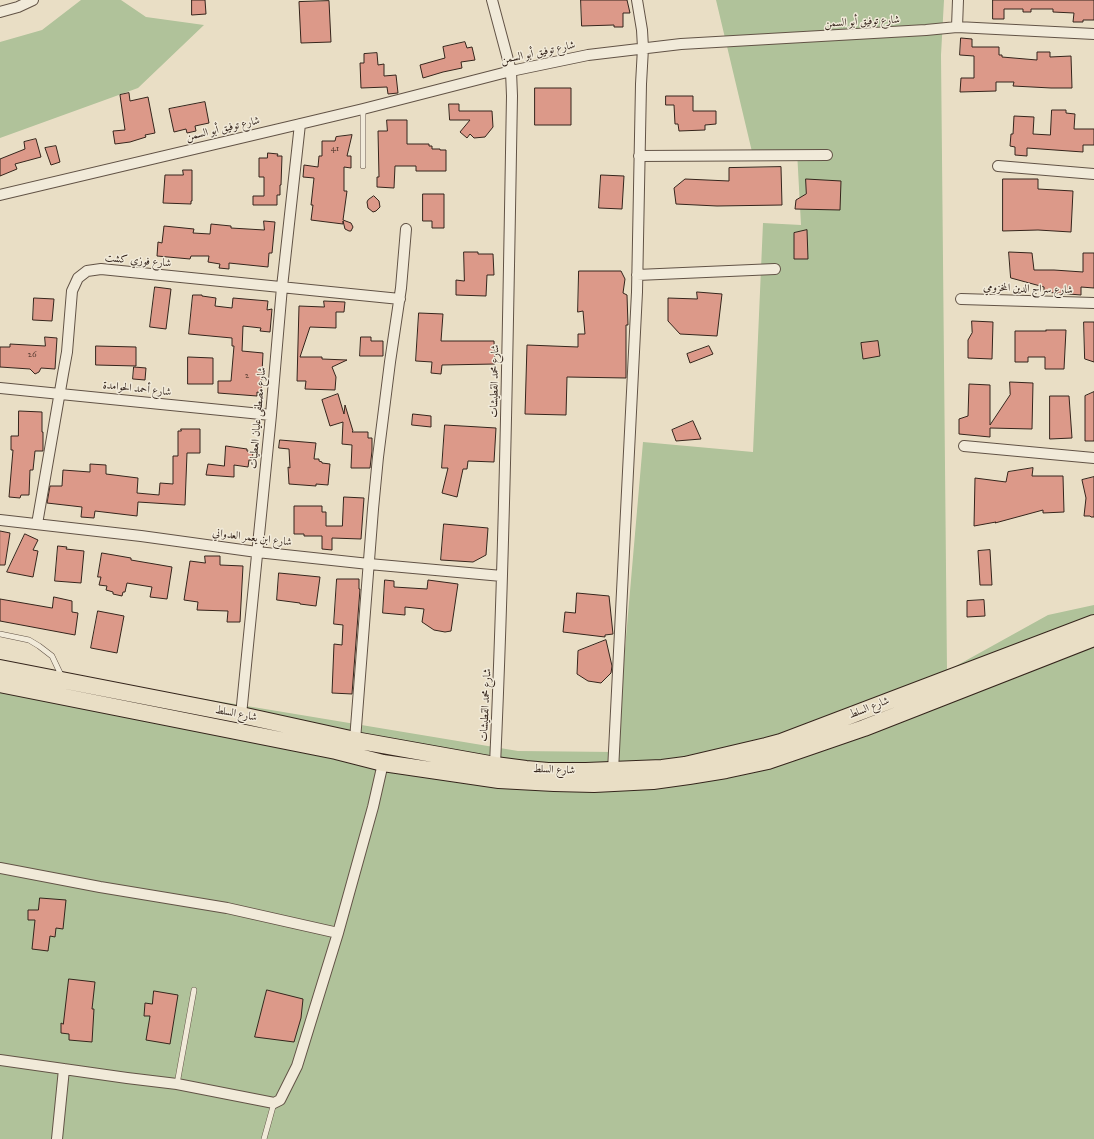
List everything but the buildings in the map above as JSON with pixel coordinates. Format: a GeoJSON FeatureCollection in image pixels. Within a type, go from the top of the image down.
{"type":"FeatureCollection","features":[{"type":"Feature","properties":{"kind":"main road","name":"شارع السلط"},"geometry":{"type":"LineString","coordinates":[[0,668],[241,715],[355,740],[495,765],[548,771],[613,771],[685,765],[781,742],[1094,623]]}},
{"type":"Feature","properties":{"kind":"main road","name":"شارع السلط"},"geometry":{"type":"LineString","coordinates":[[0,684],[336,750],[383,763],[499,780],[566,784],[609,783],[653,781],[726,770],[768,761],[842,735],[1094,638]]}},
{"type":"Feature","properties":{"kind":"street"},"geometry":{"type":"LineString","coordinates":[[0,12],[33,0]]}},
{"type":"Feature","properties":{"kind":"street","name":"شارع محمد القطيشات"},"geometry":{"type":"LineString","coordinates":[[492,0],[511,71],[512,96],[506,455],[495,765]]}},
{"type":"Feature","properties":{"kind":"street"},"geometry":{"type":"LineString","coordinates":[[613,771],[637,275],[643,48],[642,30],[637,0]]}},
{"type":"Feature","properties":{"kind":"street"},"geometry":{"type":"LineString","coordinates":[[957,27],[958,0]]}},
{"type":"Feature","properties":{"kind":"street","name":"شارع توفيق أبو السمن"},"geometry":{"type":"LineString","coordinates":[[0,195],[363,110],[511,71],[588,54],[689,43],[957,27],[1094,34]]}},
{"type":"Feature","properties":{"kind":"street","name":"شارع مصطفى عليان العطيات"},"geometry":{"type":"LineString","coordinates":[[241,715],[271,416],[282,287],[300,124]]}},
{"type":"Feature","properties":{"kind":"street"},"geometry":{"type":"LineString","coordinates":[[639,156],[827,155]]}},
{"type":"Feature","properties":{"kind":"street"},"geometry":{"type":"LineString","coordinates":[[998,166],[1094,174]]}},
{"type":"Feature","properties":{"kind":"street"},"geometry":{"type":"LineString","coordinates":[[355,740],[378,457],[390,362],[400,299],[406,229]]}},
{"type":"Feature","properties":{"kind":"street","name":"شارع فوزي كشت"},"geometry":{"type":"LineString","coordinates":[[37,524],[67,352],[72,291],[78,278],[87,271],[101,269],[400,299]]}},
{"type":"Feature","properties":{"kind":"street"},"geometry":{"type":"LineString","coordinates":[[637,275],[775,269]]}},
{"type":"Feature","properties":{"kind":"street","name":"شارع سراج الدين المخزومي"},"geometry":{"type":"LineString","coordinates":[[961,299],[1094,303]]}},
{"type":"Feature","properties":{"kind":"street","name":"شارع أحمد الحوامدة"},"geometry":{"type":"LineString","coordinates":[[0,388],[271,416]]}},
{"type":"Feature","properties":{"kind":"street"},"geometry":{"type":"LineString","coordinates":[[964,446],[1094,458]]}},
{"type":"Feature","properties":{"kind":"street","name":"شارع ابن يعمر العدواني"},"geometry":{"type":"LineString","coordinates":[[0,520],[141,536],[257,552],[502,576]]}},
{"type":"Feature","properties":{"kind":"street"},"geometry":{"type":"LineString","coordinates":[[0,1060],[177,1084],[274,1103],[280,1100],[297,1066],[338,933],[373,807],[383,763]]}},
{"type":"Feature","properties":{"kind":"street"},"geometry":{"type":"LineString","coordinates":[[0,868],[100,887],[227,908],[338,933]]}},
{"type":"Feature","properties":{"kind":"street"},"geometry":{"type":"LineString","coordinates":[[57,1139],[64,1069]]}},
{"type":"Feature","properties":{"kind":"lane"},"geometry":{"type":"LineString","coordinates":[[363,110],[363,166]]}},
{"type":"Feature","properties":{"kind":"lane"},"geometry":{"type":"LineString","coordinates":[[0,634],[29,640],[39,646],[52,656],[64,681]]}},
{"type":"Feature","properties":{"kind":"lane"},"geometry":{"type":"LineString","coordinates":[[177,1084],[194,990]]}},
{"type":"Feature","properties":{"kind":"lane"},"geometry":{"type":"LineString","coordinates":[[264,1139],[274,1103]]}},
{"type":"Feature","properties":{"kind":"green space"},"geometry":{"type":"Polygon","coordinates":[[[81,0],[121,0],[146,17],[204,25],[138,88],[0,138],[0,42],[42,30],[81,0]]]}},
{"type":"Feature","properties":{"kind":"green space"},"geometry":{"type":"Polygon","coordinates":[[[716,0],[944,0],[941,55],[947,671],[1048,615],[1094,605],[1094,1139],[0,1139],[0,665],[518,751],[616,752],[643,442],[753,452],[763,223],[801,225],[797,151],[753,156],[716,0]]]}}]}
